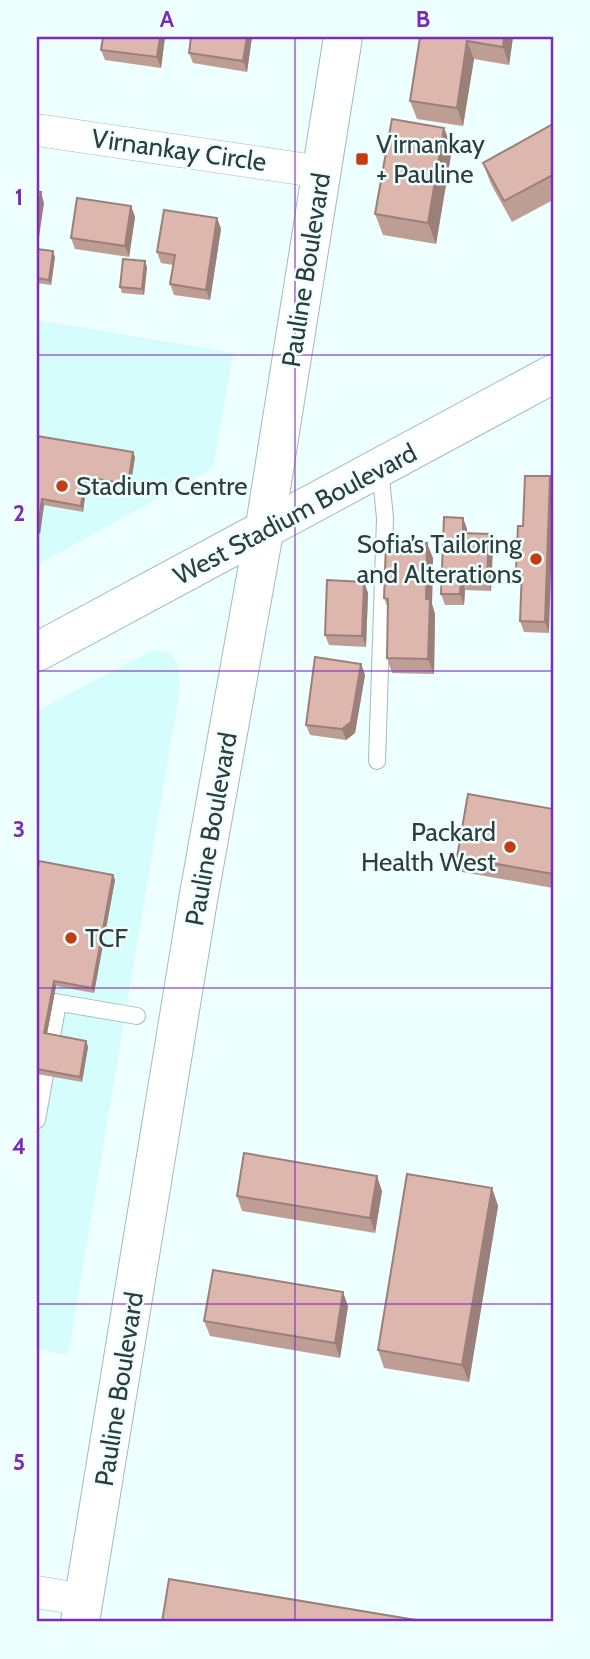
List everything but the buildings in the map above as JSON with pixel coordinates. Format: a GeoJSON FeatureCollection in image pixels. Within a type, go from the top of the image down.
{"type":"FeatureCollection","features":[{"type":"Feature","properties":{"kind":"street","name":"Pauline Boulevard"},"geometry":{"type":"LineString","coordinates":[[82,1611],[186,968],[264,532],[343,37]]}},
{"type":"Feature","properties":{"kind":"street","name":"Virnankay Circle"},"geometry":{"type":"LineString","coordinates":[[37,130],[322,172]]}},
{"type":"Feature","properties":{"kind":"street","name":"West Stadium Boulevard"},"geometry":{"type":"LineString","coordinates":[[37,652],[553,374]]}},
{"type":"Feature","properties":{"kind":"street"},"geometry":{"type":"LineString","coordinates":[[37,1592],[82,1611]]}},
{"type":"Feature","properties":{"kind":"lane"},"geometry":{"type":"LineString","coordinates":[[377,761],[384,518],[380,468]]}},
{"type":"Feature","properties":{"kind":"lane"},"geometry":{"type":"LineString","coordinates":[[37,999],[137,1016]]}},
{"type":"Feature","properties":{"kind":"lane"},"geometry":{"type":"LineString","coordinates":[[37,1120],[58,1003]]}},
{"type":"Feature","properties":{"kind":"shaded area"},"geometry":{"type":"Polygon","coordinates":[[[37,320],[233,353],[213,468],[37,565],[37,320]]]}},
{"type":"Feature","properties":{"kind":"shaded area"},"geometry":{"type":"Polygon","coordinates":[[[160,650],[175,659],[179,668],[180,689],[68,1355],[37,1349],[37,711],[149,652],[160,650]]]}},
{"type":"Feature","properties":{"kind":"place","name":"Virnankay + Pauline"},"geometry":{"type":"Point","coordinates":[362,159]}},
{"type":"Feature","properties":{"kind":"place","name":"Stadium Centre"},"geometry":{"type":"Point","coordinates":[62,486]}},
{"type":"Feature","properties":{"kind":"place","name":"Sofia’s Tailoring and Alterations"},"geometry":{"type":"Point","coordinates":[536,559]}},
{"type":"Feature","properties":{"kind":"place","name":"Packard Health West"},"geometry":{"type":"Point","coordinates":[510,847]}},
{"type":"Feature","properties":{"kind":"place","name":"TCF"},"geometry":{"type":"Point","coordinates":[71,938]}}]}
